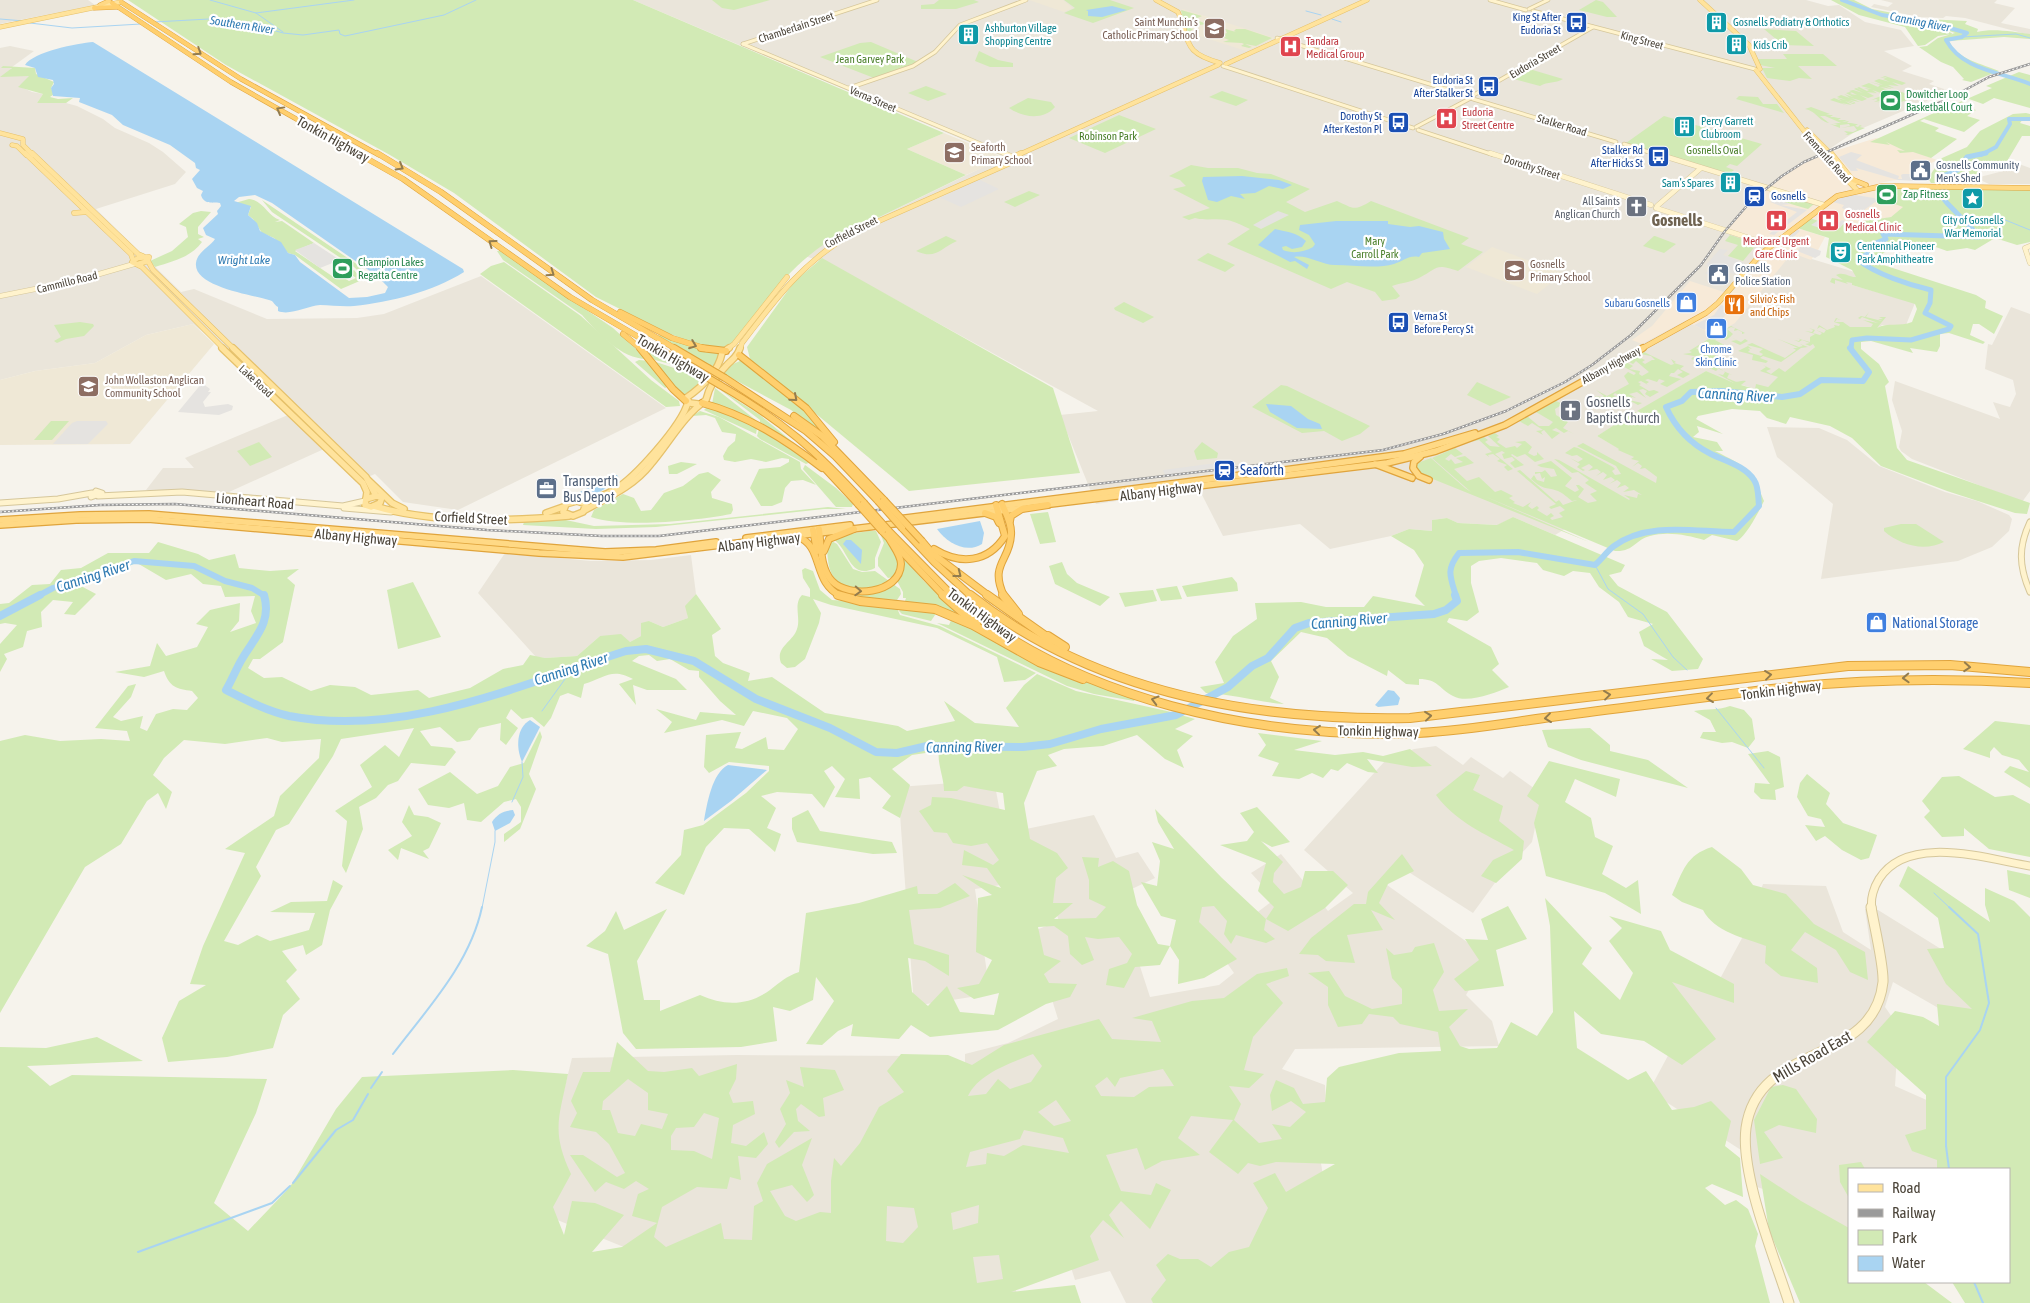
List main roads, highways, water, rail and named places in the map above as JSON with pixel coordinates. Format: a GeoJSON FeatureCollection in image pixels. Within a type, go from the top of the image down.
{"type":"FeatureCollection","features":[{"type":"Feature","properties":{"kind":"highway","name":"Tonkin Highway"},"geometry":{"type":"LineString","coordinates":[[120,1],[241,79],[398,165],[442,192],[572,286],[626,321],[728,380],[806,431],[835,456],[881,501],[902,528],[950,578],[994,612],[1023,631],[1072,656],[1119,676],[1223,706],[1291,716],[1368,720],[1466,712],[1848,666],[1950,665],[2029,672]]}},
{"type":"Feature","properties":{"kind":"highway","name":"Tonkin Highway"},"geometry":{"type":"LineString","coordinates":[[110,2],[231,82],[403,179],[531,271],[591,310],[776,419],[800,438],[834,470],[861,503]]}},
{"type":"Feature","properties":{"kind":"highway"},"geometry":{"type":"LineString","coordinates":[[94,8],[118,6]]}},
{"type":"Feature","properties":{"kind":"highway"},"geometry":{"type":"LineString","coordinates":[[1850,177],[1866,185]]}},
{"type":"Feature","properties":{"kind":"highway","name":"Albany Highway"},"geometry":{"type":"LineString","coordinates":[[1712,307],[1767,244],[1822,205],[1835,197],[1857,188],[1866,185],[2029,187]]}},
{"type":"Feature","properties":{"kind":"highway","name":"Albany Highway"},"geometry":{"type":"LineString","coordinates":[[1857,188],[1925,185]]}},
{"type":"Feature","properties":{"kind":"highway","name":"Albany Highway"},"geometry":{"type":"LineString","coordinates":[[1957,186],[2029,187]]}},
{"type":"Feature","properties":{"kind":"highway","name":"Albany Highway"},"geometry":{"type":"LineString","coordinates":[[387,537],[605,552],[656,550],[1375,464],[1425,454],[1484,435],[1694,320],[1718,303],[1765,250],[1822,205]]}},
{"type":"Feature","properties":{"kind":"highway"},"geometry":{"type":"LineString","coordinates":[[572,286],[662,333],[709,350],[726,351]]}},
{"type":"Feature","properties":{"kind":"highway"},"geometry":{"type":"LineString","coordinates":[[591,310],[636,343],[672,389],[687,402]]}},
{"type":"Feature","properties":{"kind":"highway"},"geometry":{"type":"LineString","coordinates":[[739,354],[806,408],[846,460],[881,501],[933,554],[984,594],[1029,626],[1065,647],[1114,669],[1194,699]]}},
{"type":"Feature","properties":{"kind":"highway"},"geometry":{"type":"LineString","coordinates":[[728,380],[788,412],[822,436],[846,460]]}},
{"type":"Feature","properties":{"kind":"highway"},"geometry":{"type":"LineString","coordinates":[[734,394],[799,443],[841,485]]}},
{"type":"Feature","properties":{"kind":"highway"},"geometry":{"type":"LineString","coordinates":[[700,404],[716,406],[772,434],[816,463],[861,503],[885,530],[901,562],[901,569],[895,579],[887,585],[868,591],[843,589],[831,580],[817,532]]}},
{"type":"Feature","properties":{"kind":"highway","name":"Albany Highway"},"geometry":{"type":"LineString","coordinates":[[0,520],[78,517],[239,524],[567,555],[623,557],[985,513],[1000,508],[1048,505],[1096,496],[1404,454],[1508,422]]}},
{"type":"Feature","properties":{"kind":"highway"},"geometry":{"type":"LineString","coordinates":[[1425,454],[1417,458],[1412,468],[1419,476],[1429,480]]}},
{"type":"Feature","properties":{"kind":"highway"},"geometry":{"type":"LineString","coordinates":[[1375,464],[1412,478]]}},
{"type":"Feature","properties":{"kind":"highway"},"geometry":{"type":"LineString","coordinates":[[1048,505],[1017,511],[1011,516],[1011,540],[998,571],[1003,595],[1017,613],[1065,647]]}},
{"type":"Feature","properties":{"kind":"highway"},"geometry":{"type":"LineString","coordinates":[[922,541],[938,552],[960,560],[982,558],[995,550],[1005,536],[1000,508]]}},
{"type":"Feature","properties":{"kind":"highway"},"geometry":{"type":"LineString","coordinates":[[1000,508],[1010,524]]}},
{"type":"Feature","properties":{"kind":"highway"},"geometry":{"type":"LineString","coordinates":[[985,513],[991,514],[998,519],[1001,528],[1001,542]]}},
{"type":"Feature","properties":{"kind":"highway","name":"Albany Highway"},"geometry":{"type":"LineString","coordinates":[[0,525],[78,517]]}},
{"type":"Feature","properties":{"kind":"highway"},"geometry":{"type":"LineString","coordinates":[[824,555],[825,544],[830,539],[854,529]]}},
{"type":"Feature","properties":{"kind":"highway","name":"Tonkin Highway"},"geometry":{"type":"LineString","coordinates":[[885,530],[928,574],[955,598],[1009,636],[1061,664],[1135,694],[1205,713],[1252,722],[1328,731],[1417,733],[1858,680],[1955,677],[2030,683]]}},
{"type":"Feature","properties":{"kind":"highway"},"geometry":{"type":"LineString","coordinates":[[817,532],[817,565]]}},
{"type":"Feature","properties":{"kind":"highway"},"geometry":{"type":"LineString","coordinates":[[798,537],[807,539],[812,545],[823,583],[837,594],[855,600],[907,603],[944,612],[1042,663],[1085,680],[1135,694]]}},
{"type":"Feature","properties":{"kind":"highway"},"geometry":{"type":"LineString","coordinates":[[890,540],[941,593],[991,636]]}},
{"type":"Feature","properties":{"kind":"main road","name":"Chamberlain Street"},"geometry":{"type":"LineString","coordinates":[[743,44],[877,0]]}},
{"type":"Feature","properties":{"kind":"main road"},"geometry":{"type":"LineString","coordinates":[[849,88],[923,60],[934,53],[960,24],[1026,0]]}},
{"type":"Feature","properties":{"kind":"main road"},"geometry":{"type":"LineString","coordinates":[[1155,0],[1174,12],[1183,44],[1192,53],[1223,65]]}},
{"type":"Feature","properties":{"kind":"main road"},"geometry":{"type":"LineString","coordinates":[[1155,0],[1178,12],[1185,39],[1191,49],[1223,65]]}},
{"type":"Feature","properties":{"kind":"main road","name":"Corfield Street"},"geometry":{"type":"LineString","coordinates":[[810,256],[837,237],[867,223],[1223,65],[1362,0]]}},
{"type":"Feature","properties":{"kind":"main road","name":"Corfield Street"},"geometry":{"type":"LineString","coordinates":[[1280,38],[1367,0]]}},
{"type":"Feature","properties":{"kind":"main road","name":"King Street"},"geometry":{"type":"LineString","coordinates":[[1490,0],[1757,69]]}},
{"type":"Feature","properties":{"kind":"main road"},"geometry":{"type":"LineString","coordinates":[[1530,10],[1548,0]]}},
{"type":"Feature","properties":{"kind":"main road","name":"Fremantle Road"},"geometry":{"type":"LineString","coordinates":[[1700,0],[1749,45],[1755,57],[1757,69],[1763,78],[1798,124],[1836,159],[1857,188]]}},
{"type":"Feature","properties":{"kind":"main road"},"geometry":{"type":"LineString","coordinates":[[17,23],[43,19],[120,1]]}},
{"type":"Feature","properties":{"kind":"main road"},"geometry":{"type":"LineString","coordinates":[[0,26],[100,6],[110,2]]}},
{"type":"Feature","properties":{"kind":"main road","name":"Eudoria Street"},"geometry":{"type":"LineString","coordinates":[[1419,128],[1593,27]]}},
{"type":"Feature","properties":{"kind":"main road","name":"Stalker Road"},"geometry":{"type":"LineString","coordinates":[[1280,38],[1701,168]]}},
{"type":"Feature","properties":{"kind":"main road","name":"Verna Street"},"geometry":{"type":"LineString","coordinates":[[743,44],[1013,158]]}},
{"type":"Feature","properties":{"kind":"main road","name":"Dorothy Street"},"geometry":{"type":"LineString","coordinates":[[1223,65],[1767,244]]}},
{"type":"Feature","properties":{"kind":"main road","name":"Fremantle Road"},"geometry":{"type":"LineString","coordinates":[[1806,131],[1841,175],[1857,188]]}},
{"type":"Feature","properties":{"kind":"main road","name":"Lake Road"},"geometry":{"type":"LineString","coordinates":[[0,135],[21,140],[23,145],[77,198],[138,254],[146,259],[153,270],[175,292],[368,480],[376,496]]}},
{"type":"Feature","properties":{"kind":"main road","name":"Lake Road"},"geometry":{"type":"LineString","coordinates":[[0,135],[17,146],[131,254],[134,262],[366,489]]}},
{"type":"Feature","properties":{"kind":"main road"},"geometry":{"type":"LineString","coordinates":[[10,143],[21,140]]}},
{"type":"Feature","properties":{"kind":"main road"},"geometry":{"type":"LineString","coordinates":[[1812,149],[1820,150]]}},
{"type":"Feature","properties":{"kind":"main road","name":"Corfield Street"},"geometry":{"type":"LineString","coordinates":[[366,502],[391,512],[496,520],[579,514],[624,489],[646,470],[693,409],[708,399],[708,390],[726,365],[739,354],[742,343],[804,265],[837,241],[983,174],[1013,158]]}},
{"type":"Feature","properties":{"kind":"main road"},"geometry":{"type":"LineString","coordinates":[[1829,158],[1836,159]]}},
{"type":"Feature","properties":{"kind":"main road"},"geometry":{"type":"LineString","coordinates":[[1654,206],[1701,168],[1822,205]]}},
{"type":"Feature","properties":{"kind":"main road"},"geometry":{"type":"LineString","coordinates":[[968,178],[983,174]]}},
{"type":"Feature","properties":{"kind":"main road"},"geometry":{"type":"LineString","coordinates":[[1841,175],[1850,177]]}},
{"type":"Feature","properties":{"kind":"main road"},"geometry":{"type":"LineString","coordinates":[[74,213],[86,212]]}},
{"type":"Feature","properties":{"kind":"main road"},"geometry":{"type":"LineString","coordinates":[[867,223],[880,221]]}},
{"type":"Feature","properties":{"kind":"main road"},"geometry":{"type":"LineString","coordinates":[[2030,246],[2026,248],[2025,253],[2030,263]]}},
{"type":"Feature","properties":{"kind":"main road"},"geometry":{"type":"LineString","coordinates":[[134,262],[146,259]]}},
{"type":"Feature","properties":{"kind":"main road","name":"Cammillo Road"},"geometry":{"type":"LineString","coordinates":[[0,294],[69,282],[134,262]]}},
{"type":"Feature","properties":{"kind":"main road"},"geometry":{"type":"LineString","coordinates":[[582,501],[602,496],[621,485],[638,471],[686,410],[687,396],[701,388],[720,364],[721,354],[734,344],[791,272]]}},
{"type":"Feature","properties":{"kind":"main road"},"geometry":{"type":"LineString","coordinates":[[726,351],[732,350],[739,354]]}},
{"type":"Feature","properties":{"kind":"main road"},"geometry":{"type":"LineString","coordinates":[[687,402],[700,404]]}},
{"type":"Feature","properties":{"kind":"main road"},"geometry":{"type":"LineString","coordinates":[[368,480],[392,503],[404,509]]}},
{"type":"Feature","properties":{"kind":"main road"},"geometry":{"type":"LineString","coordinates":[[366,489],[366,502]]}},
{"type":"Feature","properties":{"kind":"main road"},"geometry":{"type":"LineString","coordinates":[[344,507],[359,499],[366,489]]}},
{"type":"Feature","properties":{"kind":"main road","name":"Lionheart Road"},"geometry":{"type":"LineString","coordinates":[[0,503],[96,495],[143,494],[344,507],[366,502]]}},
{"type":"Feature","properties":{"kind":"main road"},"geometry":{"type":"LineString","coordinates":[[366,502],[376,496]]}},
{"type":"Feature","properties":{"kind":"main road","name":"Corfield Street"},"geometry":{"type":"LineString","coordinates":[[376,496],[380,496],[388,507],[499,516],[543,514],[563,507],[570,502],[582,501]]}},
{"type":"Feature","properties":{"kind":"main road"},"geometry":{"type":"LineString","coordinates":[[374,506],[382,500]]}},
{"type":"Feature","properties":{"kind":"main road"},"geometry":{"type":"LineString","coordinates":[[582,501],[587,506],[585,510]]}},
{"type":"Feature","properties":{"kind":"main road"},"geometry":{"type":"LineString","coordinates":[[344,507],[391,512]]}},
{"type":"Feature","properties":{"kind":"main road"},"geometry":{"type":"LineString","coordinates":[[563,507],[563,512],[569,516]]}},
{"type":"Feature","properties":{"kind":"main road"},"geometry":{"type":"LineString","coordinates":[[2030,522],[2022,536],[2019,552],[2022,570],[2030,592]]}},
{"type":"Feature","properties":{"kind":"main road","name":"Mills Road East"},"geometry":{"type":"LineString","coordinates":[[1788,1303],[1750,1179],[1745,1153],[1746,1128],[1751,1106],[1762,1087],[1777,1074],[1849,1038],[1871,1017],[1877,1004],[1883,981],[1871,904],[1875,886],[1883,873],[1910,855],[1936,851],[2030,866]]}},
{"type":"Feature","properties":{"kind":"water"},"geometry":{"type":"Polygon","coordinates":[[[1112,6],[1127,10],[1102,17],[1088,16],[1088,11],[1086,10],[1112,6]]]}},
{"type":"Feature","properties":{"kind":"water","name":"Wright Lake"},"geometry":{"type":"Polygon","coordinates":[[[93,42],[463,269],[464,272],[439,285],[397,299],[354,306],[320,305],[293,312],[278,311],[278,307],[271,300],[226,289],[204,278],[198,271],[197,259],[215,239],[206,235],[203,228],[218,214],[217,211],[221,206],[220,203],[209,202],[202,198],[203,191],[197,188],[192,179],[200,170],[196,168],[195,163],[170,145],[123,125],[112,115],[79,102],[80,98],[53,96],[51,88],[54,84],[53,80],[38,77],[35,68],[25,65],[30,60],[46,52],[93,42]],[[255,195],[239,197],[234,201],[251,206],[248,215],[257,223],[260,231],[281,242],[288,253],[295,255],[300,262],[349,298],[385,293],[388,287],[377,276],[272,203],[255,195]]]}},
{"type":"Feature","properties":{"kind":"water"},"geometry":{"type":"Polygon","coordinates":[[[1242,176],[1279,180],[1292,185],[1283,189],[1269,186],[1255,193],[1240,194],[1245,199],[1231,196],[1217,202],[1208,200],[1202,181],[1203,177],[1242,176]]]}},
{"type":"Feature","properties":{"kind":"water"},"geometry":{"type":"Polygon","coordinates":[[[1336,221],[1388,221],[1388,224],[1410,227],[1419,226],[1443,232],[1444,239],[1450,249],[1422,253],[1419,257],[1412,257],[1394,264],[1380,266],[1330,265],[1304,257],[1294,257],[1309,265],[1307,269],[1295,261],[1290,262],[1258,245],[1275,229],[1295,234],[1306,241],[1302,247],[1292,249],[1286,246],[1282,247],[1283,250],[1298,252],[1306,250],[1315,244],[1309,235],[1299,230],[1300,225],[1336,221]]]}},
{"type":"Feature","properties":{"kind":"water"},"geometry":{"type":"Polygon","coordinates":[[[1266,404],[1291,406],[1308,419],[1320,424],[1322,429],[1297,428],[1270,412],[1266,404]]]}},
{"type":"Feature","properties":{"kind":"water"},"geometry":{"type":"Polygon","coordinates":[[[613,475],[617,475],[619,478],[600,492],[588,496],[578,493],[613,475]]]}},
{"type":"Feature","properties":{"kind":"water"},"geometry":{"type":"Polygon","coordinates":[[[980,521],[984,533],[982,544],[976,547],[957,546],[946,539],[937,529],[980,521]]]}},
{"type":"Feature","properties":{"kind":"water"},"geometry":{"type":"Polygon","coordinates":[[[846,540],[851,540],[862,550],[861,564],[843,544],[846,540]]]}},
{"type":"Feature","properties":{"kind":"water"},"geometry":{"type":"Polygon","coordinates":[[[1388,690],[1394,691],[1400,698],[1398,705],[1378,707],[1375,705],[1388,690]]]}},
{"type":"Feature","properties":{"kind":"water"},"geometry":{"type":"Polygon","coordinates":[[[530,720],[540,727],[522,762],[518,739],[522,728],[530,720]]]}},
{"type":"Feature","properties":{"kind":"water"},"geometry":{"type":"Polygon","coordinates":[[[728,765],[767,770],[704,821],[714,782],[722,769],[728,765]]]}},
{"type":"Feature","properties":{"kind":"water"},"geometry":{"type":"Polygon","coordinates":[[[513,810],[515,815],[510,823],[495,831],[492,822],[494,819],[501,813],[513,810]]]}},
{"type":"Feature","properties":{"kind":"waterway"},"geometry":{"type":"LineString","coordinates":[[210,0],[256,13]]}},
{"type":"Feature","properties":{"kind":"waterway"},"geometry":{"type":"LineString","coordinates":[[256,13],[354,0]]}},
{"type":"Feature","properties":{"kind":"waterway","name":"Southern River"},"geometry":{"type":"LineString","coordinates":[[154,22],[209,19],[255,25],[283,33],[303,35],[339,30],[340,34],[345,36],[444,15],[476,0]]}},
{"type":"Feature","properties":{"kind":"waterway","name":"Canning River"},"geometry":{"type":"LineString","coordinates":[[1842,0],[1882,15],[1933,23],[1967,33],[1962,37],[1946,40],[1962,58],[1983,69],[2030,84]]}},
{"type":"Feature","properties":{"kind":"waterway"},"geometry":{"type":"LineString","coordinates":[[1306,11],[1321,15]]}},
{"type":"Feature","properties":{"kind":"waterway"},"geometry":{"type":"LineString","coordinates":[[256,13],[283,32]]}},
{"type":"Feature","properties":{"kind":"waterway","name":"Southern River"},"geometry":{"type":"LineString","coordinates":[[0,19],[24,21]]}},
{"type":"Feature","properties":{"kind":"waterway"},"geometry":{"type":"LineString","coordinates":[[1332,19],[1341,22]]}},
{"type":"Feature","properties":{"kind":"waterway","name":"Southern River"},"geometry":{"type":"LineString","coordinates":[[30,23],[72,28],[141,24]]}},
{"type":"Feature","properties":{"kind":"waterway"},"geometry":{"type":"LineString","coordinates":[[1962,37],[2016,34],[2030,38]]}},
{"type":"Feature","properties":{"kind":"waterway","name":"Canning River"},"geometry":{"type":"LineString","coordinates":[[1984,153],[1996,147],[2010,124],[2009,119],[2030,119]]}},
{"type":"Feature","properties":{"kind":"waterway","name":"Canning River"},"geometry":{"type":"LineString","coordinates":[[1851,349],[1852,340],[1867,338],[1911,340],[1949,329],[1951,326],[1925,313],[1930,303],[1931,290],[1893,278],[1874,270],[1858,260],[1867,254],[1868,246],[1886,239],[1883,234],[1980,237],[1943,198],[1947,193],[1938,182],[1940,177],[1958,170],[1967,157],[1984,153]]}},
{"type":"Feature","properties":{"kind":"waterway"},"geometry":{"type":"LineString","coordinates":[[1993,215],[2030,230]]}},
{"type":"Feature","properties":{"kind":"waterway","name":"Canning River"},"geometry":{"type":"LineString","coordinates":[[1456,596],[1450,573],[1452,564],[1459,553],[1518,552],[1595,565],[1614,546],[1627,538],[1642,533],[1672,530],[1734,532],[1759,506],[1756,483],[1740,467],[1711,454],[1690,440],[1674,421],[1666,407],[1682,401],[1691,392],[1722,391],[1782,397],[1800,394],[1821,380],[1863,381],[1869,372],[1850,348]]}},
{"type":"Feature","properties":{"kind":"waterway","name":"Canning River"},"geometry":{"type":"LineString","coordinates":[[38,596],[53,588],[134,561],[194,566],[225,581],[252,588],[264,595]]}},
{"type":"Feature","properties":{"kind":"waterway"},"geometry":{"type":"LineString","coordinates":[[1595,565],[1608,589],[1643,614],[1673,657],[1687,670]]}},
{"type":"Feature","properties":{"kind":"waterway","name":"Canning River"},"geometry":{"type":"LineString","coordinates":[[0,616],[40,595]]}},
{"type":"Feature","properties":{"kind":"waterway","name":"Canning River"},"geometry":{"type":"LineString","coordinates":[[264,595],[266,613],[261,629],[226,690],[265,708],[289,716],[332,721],[375,720],[418,714],[503,692],[626,651],[646,649],[694,661],[756,699],[830,728],[876,752],[897,753],[927,746],[1023,747],[1050,744],[1101,729],[1176,715],[1228,687],[1252,666],[1268,658],[1295,628],[1309,623],[1434,614],[1446,610],[1457,601],[1455,595]]}},
{"type":"Feature","properties":{"kind":"waterway"},"geometry":{"type":"LineString","coordinates":[[542,711],[573,668]]}},
{"type":"Feature","properties":{"kind":"waterway"},"geometry":{"type":"LineString","coordinates":[[1716,708],[1764,768]]}},
{"type":"Feature","properties":{"kind":"waterway"},"geometry":{"type":"LineString","coordinates":[[512,802],[523,777],[522,762]]}},
{"type":"Feature","properties":{"kind":"waterway"},"geometry":{"type":"LineString","coordinates":[[482,908],[495,842],[495,831]]}},
{"type":"Feature","properties":{"kind":"waterway"},"geometry":{"type":"LineString","coordinates":[[1934,893],[1950,908]]}},
{"type":"Feature","properties":{"kind":"waterway"},"geometry":{"type":"LineString","coordinates":[[393,1054],[433,1003],[458,967],[468,948],[482,907]]}},
{"type":"Feature","properties":{"kind":"waterway"},"geometry":{"type":"LineString","coordinates":[[1949,907],[1978,934],[1989,1003],[1980,1030],[1946,1077],[1946,1146],[1949,1168]]}},
{"type":"Feature","properties":{"kind":"waterway"},"geometry":{"type":"LineString","coordinates":[[371,1088],[382,1072]]}},
{"type":"Feature","properties":{"kind":"waterway"},"geometry":{"type":"LineString","coordinates":[[293,1183],[336,1130],[353,1120],[368,1094]]}},
{"type":"Feature","properties":{"kind":"waterway"},"geometry":{"type":"LineString","coordinates":[[138,1252],[272,1203],[290,1186]]}},
{"type":"Feature","properties":{"kind":"waterway"},"geometry":{"type":"LineString","coordinates":[[1974,1283],[1983,1303]]}},
{"type":"Feature","properties":{"kind":"railway"},"geometry":{"type":"LineString","coordinates":[[0,512],[100,505],[175,504],[487,530],[602,536],[659,536],[1383,450],[1443,434],[1506,411],[1565,382],[1592,365],[1631,335],[1701,265],[1725,231],[1751,201],[1782,176],[1804,162],[1950,98],[1989,77],[2030,64]]}},
{"type":"Feature","properties":{"kind":"place","name":"Gosnells Podiatry & Orthotics"},"geometry":{"type":"Point","coordinates":[1717,22]}},
{"type":"Feature","properties":{"kind":"place","name":"King St After Eudoria St"},"geometry":{"type":"Point","coordinates":[1577,23]}},
{"type":"Feature","properties":{"kind":"place","name":"Saint Munchin’s Catholic Primary School"},"geometry":{"type":"Point","coordinates":[1214,28]}},
{"type":"Feature","properties":{"kind":"place","name":"Ashburton Village Shopping Centre"},"geometry":{"type":"Point","coordinates":[969,34]}},
{"type":"Feature","properties":{"kind":"place","name":"Kids Crib"},"geometry":{"type":"Point","coordinates":[1737,45]}},
{"type":"Feature","properties":{"kind":"place","name":"Tandara Medical Group"},"geometry":{"type":"Point","coordinates":[1290,47]}},
{"type":"Feature","properties":{"kind":"place","name":"Eudoria St After Stalker St"},"geometry":{"type":"Point","coordinates":[1489,86]}},
{"type":"Feature","properties":{"kind":"place","name":"Dowitcher Loop Basketball Court"},"geometry":{"type":"Point","coordinates":[1890,100]}},
{"type":"Feature","properties":{"kind":"place","name":"Eudoria Street Centre"},"geometry":{"type":"Point","coordinates":[1446,118]}},
{"type":"Feature","properties":{"kind":"place","name":"Dorothy St After Keston Pl"},"geometry":{"type":"Point","coordinates":[1398,122]}},
{"type":"Feature","properties":{"kind":"place","name":"Percy Garrett Clubroom"},"geometry":{"type":"Point","coordinates":[1685,127]}},
{"type":"Feature","properties":{"kind":"place","name":"Seaforth Primary School"},"geometry":{"type":"Point","coordinates":[955,153]}},
{"type":"Feature","properties":{"kind":"place","name":"Stalker Rd After Hicks St"},"geometry":{"type":"Point","coordinates":[1659,156]}},
{"type":"Feature","properties":{"kind":"place","name":"Gosnells Community Men's Shed"},"geometry":{"type":"Point","coordinates":[1920,171]}},
{"type":"Feature","properties":{"kind":"place","name":"Sam’s Spares"},"geometry":{"type":"Point","coordinates":[1730,183]}},
{"type":"Feature","properties":{"kind":"place","name":"Zap Fitness"},"geometry":{"type":"Point","coordinates":[1887,194]}},
{"type":"Feature","properties":{"kind":"place","name":"Gosnells"},"geometry":{"type":"Point","coordinates":[1755,196]}},
{"type":"Feature","properties":{"kind":"place","name":"City of Gosnells War Memorial"},"geometry":{"type":"Point","coordinates":[1973,199]}},
{"type":"Feature","properties":{"kind":"place","name":"All Saints Anglican Church"},"geometry":{"type":"Point","coordinates":[1636,207]}},
{"type":"Feature","properties":{"kind":"place","name":"Medicare Urgent Care Clinic"},"geometry":{"type":"Point","coordinates":[1776,220]}},
{"type":"Feature","properties":{"kind":"place","name":"Gosnells Medical Clinic"},"geometry":{"type":"Point","coordinates":[1829,220]}},
{"type":"Feature","properties":{"kind":"place","name":"Centennial Pioneer Park Amphitheatre"},"geometry":{"type":"Point","coordinates":[1841,252]}},
{"type":"Feature","properties":{"kind":"place","name":"Champion Lakes Regatta Centre"},"geometry":{"type":"Point","coordinates":[342,268]}},
{"type":"Feature","properties":{"kind":"place","name":"Gosnells Primary School"},"geometry":{"type":"Point","coordinates":[1514,270]}},
{"type":"Feature","properties":{"kind":"place","name":"Gosnells Police Station"},"geometry":{"type":"Point","coordinates":[1719,274]}},
{"type":"Feature","properties":{"kind":"place","name":"Subaru Gosnells"},"geometry":{"type":"Point","coordinates":[1686,303]}},
{"type":"Feature","properties":{"kind":"place","name":"Silvio's Fish and Chips"},"geometry":{"type":"Point","coordinates":[1734,305]}},
{"type":"Feature","properties":{"kind":"place","name":"Verna St Before Percy St"},"geometry":{"type":"Point","coordinates":[1398,322]}},
{"type":"Feature","properties":{"kind":"place","name":"Chrome Skin Clinic"},"geometry":{"type":"Point","coordinates":[1716,328]}},
{"type":"Feature","properties":{"kind":"place","name":"John Wollaston Anglican Community School"},"geometry":{"type":"Point","coordinates":[89,386]}},
{"type":"Feature","properties":{"kind":"place","name":"Gosnells Baptist Church"},"geometry":{"type":"Point","coordinates":[1570,410]}},
{"type":"Feature","properties":{"kind":"place","name":"Seaforth"},"geometry":{"type":"Point","coordinates":[1224,470]}},
{"type":"Feature","properties":{"kind":"place","name":"Transperth Bus Depot"},"geometry":{"type":"Point","coordinates":[547,489]}},
{"type":"Feature","properties":{"kind":"place","name":"National Storage"},"geometry":{"type":"Point","coordinates":[1876,623]}},
{"type":"Feature","properties":{"kind":"district","name":"Gosnells"},"geometry":{"type":"Point","coordinates":[1677,220]}},
{"type":"Feature","properties":{"kind":"park label","name":"Jean Garvey Park"},"geometry":{"type":"Point","coordinates":[870,59]}},
{"type":"Feature","properties":{"kind":"park label","name":"Robinson Park"},"geometry":{"type":"Point","coordinates":[1108,136]}},
{"type":"Feature","properties":{"kind":"park label","name":"Gosnells Oval"},"geometry":{"type":"Point","coordinates":[1714,150]}},
{"type":"Feature","properties":{"kind":"park label","name":"Mary Carroll Park"},"geometry":{"type":"Point","coordinates":[1375,247]}}]}
